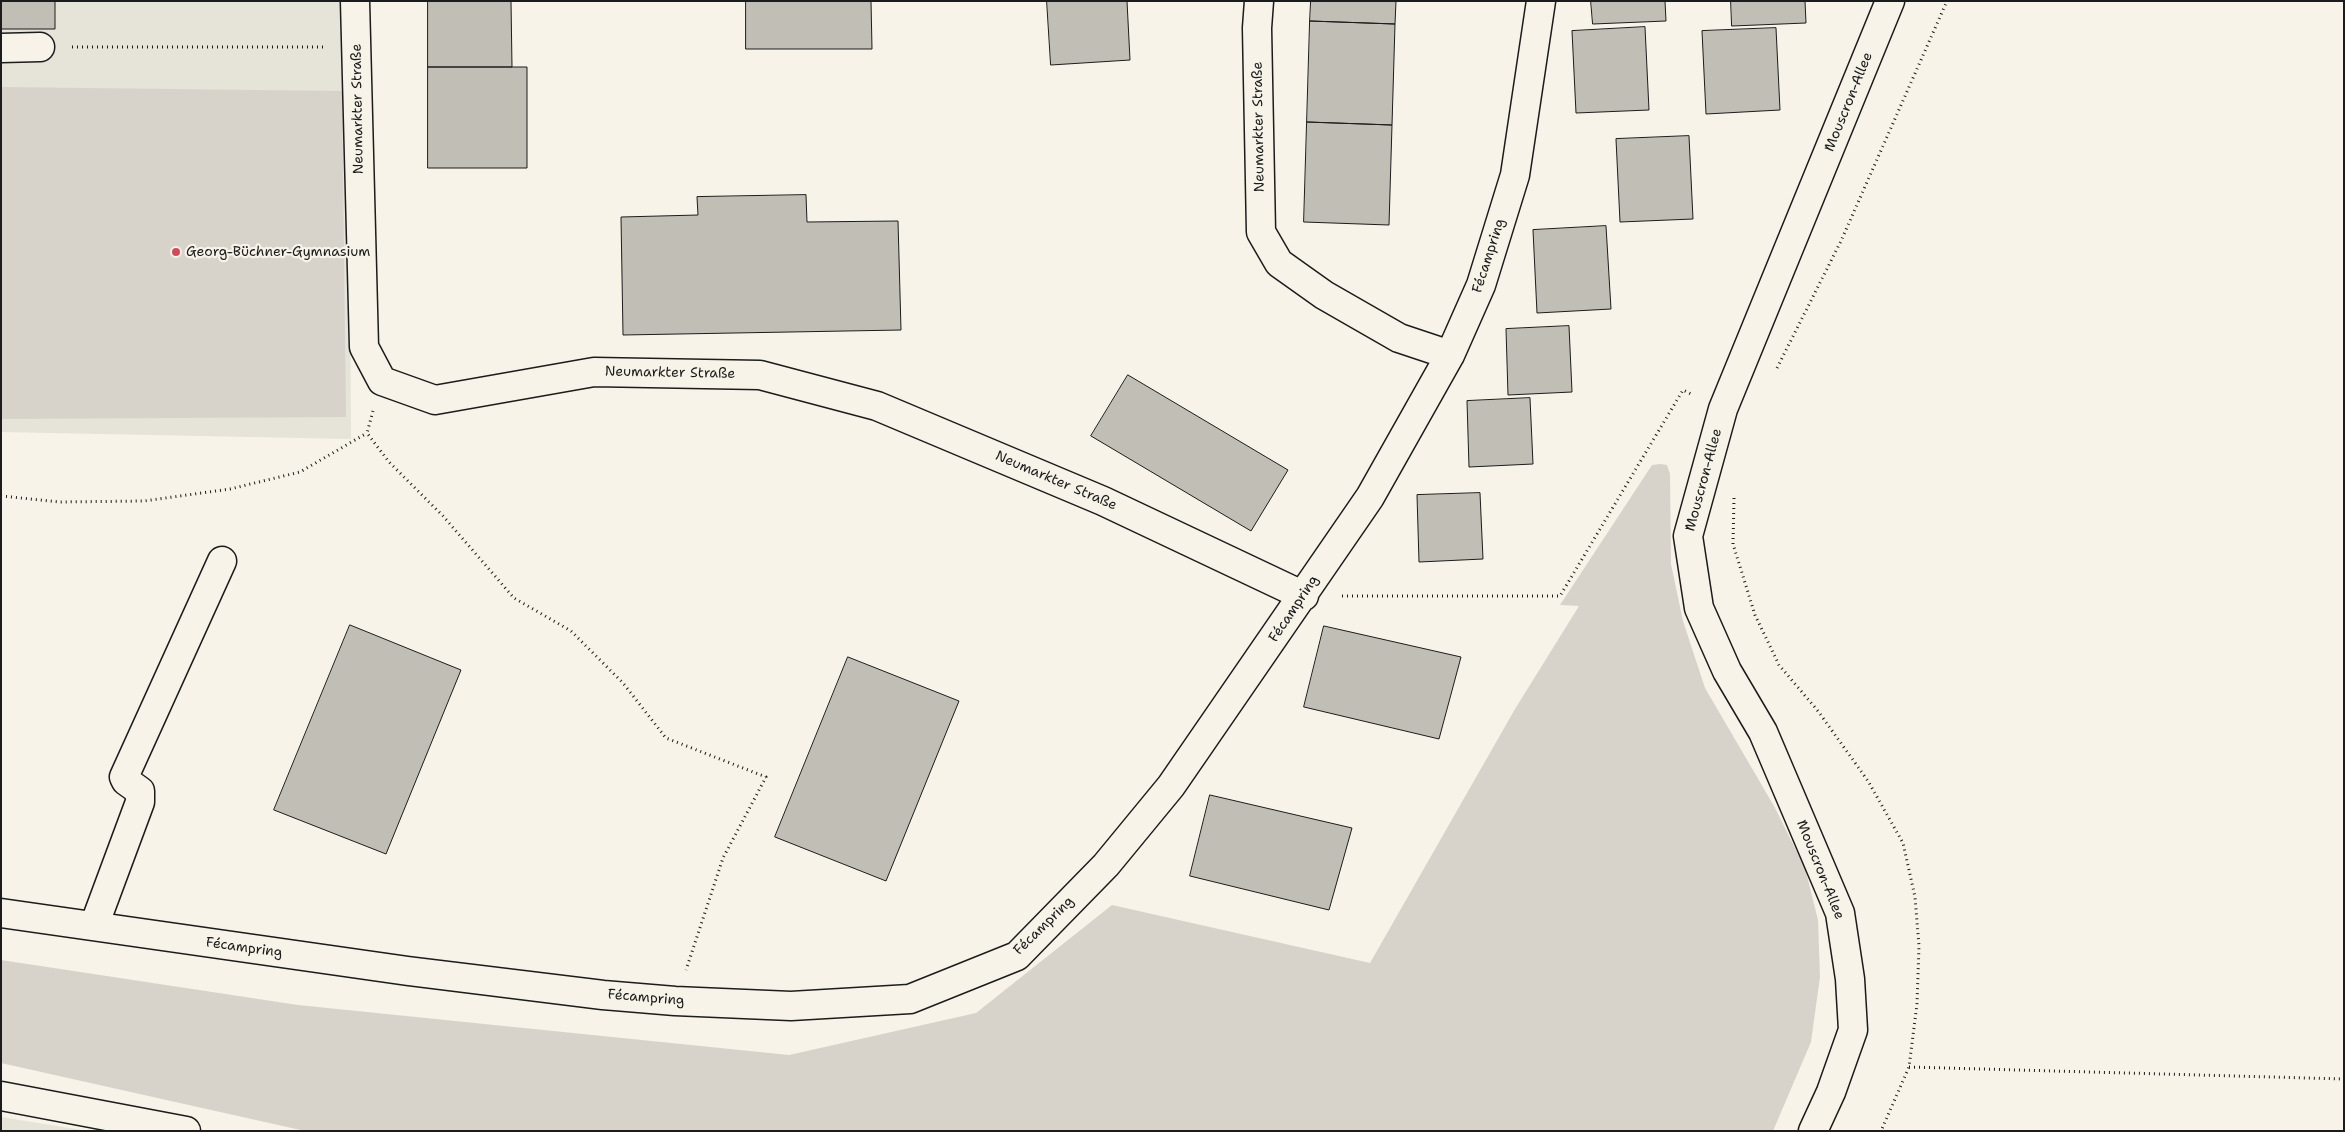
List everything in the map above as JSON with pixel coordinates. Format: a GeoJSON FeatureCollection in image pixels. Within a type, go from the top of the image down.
{"type":"FeatureCollection","features":[{"type":"Feature","properties":{"kind":"street","name":"Neumarkter Straße"},"geometry":{"type":"LineString","coordinates":[[355,1],[364,347],[382,381],[434,400],[594,372],[760,375],[877,406],[1104,501],[1304,596]]}},
{"type":"Feature","properties":{"kind":"street","name":"Neumarkter Straße"},"geometry":{"type":"LineString","coordinates":[[1259,1],[1257,28],[1261,232],[1279,263],[1324,295],[1399,338],[1450,355]]}},
{"type":"Feature","properties":{"kind":"street","name":"Fécampring"},"geometry":{"type":"LineString","coordinates":[[1,913],[408,971],[602,995],[675,1001],[791,1006],[910,999],[1017,956],[1106,864],[1172,786],[1304,596],[1370,497],[1450,355],[1481,284],[1515,174],[1541,1]]}},
{"type":"Feature","properties":{"kind":"street","name":"Mouscron-Allee"},"geometry":{"type":"LineString","coordinates":[[1813,1131],[1831,1092],[1853,1030],[1850,979],[1840,913],[1763,732],[1727,671],[1699,608],[1688,536],[1723,409],[1890,1]]}},
{"type":"Feature","properties":{"kind":"street"},"geometry":{"type":"LineString","coordinates":[[1,48],[40,48]]}},
{"type":"Feature","properties":{"kind":"street"},"geometry":{"type":"LineString","coordinates":[[94,926],[140,802],[140,791],[126,781],[124,777],[222,561]]}},
{"type":"Feature","properties":{"kind":"street"},"geometry":{"type":"LineString","coordinates":[[1,1096],[186,1131]]}},
{"type":"Feature","properties":{"kind":"path"},"geometry":{"type":"LineString","coordinates":[[1777,369],[1841,241],[1947,1]]}},
{"type":"Feature","properties":{"kind":"path"},"geometry":{"type":"LineString","coordinates":[[40,48],[356,46]]}},
{"type":"Feature","properties":{"kind":"path"},"geometry":{"type":"LineString","coordinates":[[1,496],[60,502],[144,502],[230,489],[300,472],[367,433],[382,381]]}},
{"type":"Feature","properties":{"kind":"path"},"geometry":{"type":"LineString","coordinates":[[1304,596],[1560,596],[1683,390],[1723,409]]}},
{"type":"Feature","properties":{"kind":"path"},"geometry":{"type":"LineString","coordinates":[[367,433],[389,462],[443,516],[514,598],[571,631],[623,683],[666,738],[766,777],[723,858],[675,1001]]}},
{"type":"Feature","properties":{"kind":"path"},"geometry":{"type":"LineString","coordinates":[[1734,494],[1733,544],[1755,616],[1779,665],[1818,711],[1868,781],[1903,843],[1915,897],[1918,946],[1917,1004],[1909,1067],[1881,1131]]}},
{"type":"Feature","properties":{"kind":"path"},"geometry":{"type":"LineString","coordinates":[[1909,1067],[2344,1079]]}},
{"type":"Feature","properties":{"kind":"shaded area","name":"Georg-Büchner-Gymnasium"},"geometry":{"type":"Polygon","coordinates":[[[1,1],[346,1],[349,72],[351,439],[1,432],[1,1]]]}},
{"type":"Feature","properties":{"kind":"shaded area","name":"Georg-Büchner-Gymnasium"},"geometry":{"type":"Polygon","coordinates":[[[1,87],[342,91],[346,417],[1,419],[1,87]]]}},
{"type":"Feature","properties":{"kind":"shaded area"},"geometry":{"type":"Polygon","coordinates":[[[1652,465],[1667,465],[1670,474],[1671,564],[1683,621],[1705,688],[1774,806],[1805,868],[1818,920],[1820,977],[1811,1042],[1773,1131],[305,1131],[1,1063],[1,960],[298,1005],[789,1055],[976,1013],[1112,905],[1370,963],[1515,709],[1579,606],[1560,605],[1652,465]]]}},
{"type":"Feature","properties":{"kind":"shaded area"},"geometry":{"type":"Polygon","coordinates":[[[1,1117],[88,1131],[1,1131],[1,1117]]]}},
{"type":"Feature","properties":{"kind":"building"},"geometry":{"type":"Polygon","coordinates":[[[1,1],[55,1],[55,29],[1,29],[1,1]]]}},
{"type":"Feature","properties":{"kind":"building"},"geometry":{"type":"Polygon","coordinates":[[[428,1],[511,1],[512,67],[428,67],[428,1]]]}},
{"type":"Feature","properties":{"kind":"building"},"geometry":{"type":"Polygon","coordinates":[[[746,1],[871,1],[872,49],[746,49],[746,1]]]}},
{"type":"Feature","properties":{"kind":"building"},"geometry":{"type":"Polygon","coordinates":[[[1047,1],[1127,1],[1130,60],[1051,65],[1047,1]]]}},
{"type":"Feature","properties":{"kind":"building"},"geometry":{"type":"Polygon","coordinates":[[[1311,1],[1396,1],[1395,24],[1310,21],[1311,1]]]}},
{"type":"Feature","properties":{"kind":"building"},"geometry":{"type":"Polygon","coordinates":[[[1591,1],[1665,1],[1666,21],[1593,24],[1591,1]]]}},
{"type":"Feature","properties":{"kind":"building"},"geometry":{"type":"Polygon","coordinates":[[[1731,1],[1805,1],[1806,23],[1732,26],[1731,1]]]}},
{"type":"Feature","properties":{"kind":"building"},"geometry":{"type":"Polygon","coordinates":[[[1310,21],[1395,24],[1392,125],[1307,122],[1310,21]]]}},
{"type":"Feature","properties":{"kind":"building"},"geometry":{"type":"Polygon","coordinates":[[[1645,27],[1649,110],[1576,113],[1572,31],[1645,27]]]}},
{"type":"Feature","properties":{"kind":"building"},"geometry":{"type":"Polygon","coordinates":[[[1776,28],[1780,110],[1706,114],[1702,31],[1776,28]]]}},
{"type":"Feature","properties":{"kind":"building"},"geometry":{"type":"Polygon","coordinates":[[[428,67],[527,67],[527,168],[428,168],[428,67]]]}},
{"type":"Feature","properties":{"kind":"building"},"geometry":{"type":"Polygon","coordinates":[[[1307,122],[1392,125],[1389,225],[1304,222],[1307,122]]]}},
{"type":"Feature","properties":{"kind":"building"},"geometry":{"type":"Polygon","coordinates":[[[1689,136],[1693,219],[1620,222],[1616,139],[1689,136]]]}},
{"type":"Feature","properties":{"kind":"building"},"geometry":{"type":"Polygon","coordinates":[[[806,195],[807,222],[898,221],[901,330],[623,335],[621,217],[698,215],[697,197],[806,195]]]}},
{"type":"Feature","properties":{"kind":"building"},"geometry":{"type":"Polygon","coordinates":[[[1606,226],[1611,309],[1537,313],[1533,230],[1606,226]]]}},
{"type":"Feature","properties":{"kind":"building"},"geometry":{"type":"Polygon","coordinates":[[[1569,326],[1572,392],[1508,395],[1506,329],[1569,326]]]}},
{"type":"Feature","properties":{"kind":"building"},"geometry":{"type":"Polygon","coordinates":[[[1128,375],[1288,470],[1251,531],[1091,436],[1128,375]]]}},
{"type":"Feature","properties":{"kind":"building"},"geometry":{"type":"Polygon","coordinates":[[[1530,398],[1533,464],[1469,467],[1467,401],[1530,398]]]}},
{"type":"Feature","properties":{"kind":"building"},"geometry":{"type":"Polygon","coordinates":[[[1480,493],[1483,559],[1419,562],[1417,495],[1480,493]]]}},
{"type":"Feature","properties":{"kind":"building"},"geometry":{"type":"Polygon","coordinates":[[[350,625],[461,670],[386,854],[274,810],[350,625]]]}},
{"type":"Feature","properties":{"kind":"building"},"geometry":{"type":"Polygon","coordinates":[[[1324,626],[1461,657],[1439,739],[1304,707],[1324,626]]]}},
{"type":"Feature","properties":{"kind":"building"},"geometry":{"type":"Polygon","coordinates":[[[848,657],[959,701],[886,881],[775,837],[848,657]]]}},
{"type":"Feature","properties":{"kind":"building"},"geometry":{"type":"Polygon","coordinates":[[[1210,795],[1352,828],[1329,910],[1190,876],[1210,795]]]}},
{"type":"Feature","properties":{"kind":"place","name":"Georg-Büchner-Gymnasium"},"geometry":{"type":"Point","coordinates":[176,252]}}]}
